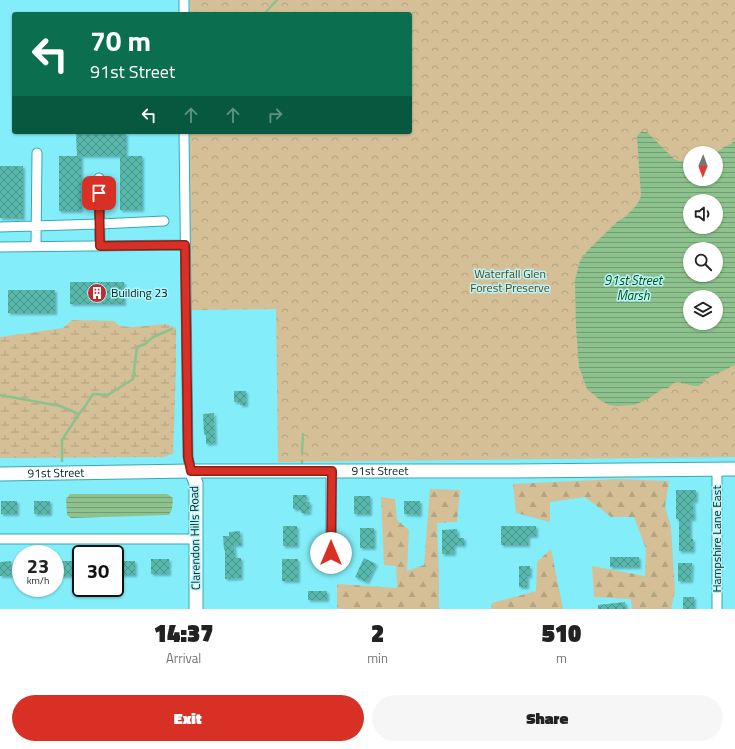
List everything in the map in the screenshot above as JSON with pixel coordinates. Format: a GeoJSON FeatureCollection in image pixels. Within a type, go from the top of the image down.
{"type":"FeatureCollection","features":[{"type":"Feature","properties":{"kind":"main road","name":"91st Street"},"geometry":{"type":"LineString","coordinates":[[0,474],[191,471],[735,469]]}},
{"type":"Feature","properties":{"kind":"main road","name":"Clarendon Hills Road"},"geometry":{"type":"LineString","coordinates":[[191,471],[196,483],[196,609]]}},
{"type":"Feature","properties":{"kind":"street"},"geometry":{"type":"LineString","coordinates":[[184,0],[184,12]]}},
{"type":"Feature","properties":{"kind":"street","name":"Clarendon Hills Road"},"geometry":{"type":"LineString","coordinates":[[184,134],[188,457],[191,471]]}},
{"type":"Feature","properties":{"kind":"street"},"geometry":{"type":"LineString","coordinates":[[36,246],[37,153]]}},
{"type":"Feature","properties":{"kind":"street"},"geometry":{"type":"LineString","coordinates":[[99,178],[100,246]]}},
{"type":"Feature","properties":{"kind":"street"},"geometry":{"type":"LineString","coordinates":[[0,227],[164,221]]}},
{"type":"Feature","properties":{"kind":"street"},"geometry":{"type":"LineString","coordinates":[[0,246],[185,245]]}},
{"type":"Feature","properties":{"kind":"street","name":"Hampshire Lane East"},"geometry":{"type":"LineString","coordinates":[[717,469],[717,609]]}},
{"type":"Feature","properties":{"kind":"street"},"geometry":{"type":"LineString","coordinates":[[331,553],[332,471]]}},
{"type":"Feature","properties":{"kind":"street"},"geometry":{"type":"LineString","coordinates":[[0,539],[196,538]]}},
{"type":"Feature","properties":{"kind":"green space","name":"Waterfall Glen Forest Preserve"},"geometry":{"type":"Polygon","coordinates":[[[190,0],[735,0],[735,457],[278,462],[276,309],[191,310],[190,134],[412,134],[412,12],[190,12],[190,0]]]}},
{"type":"Feature","properties":{"kind":"green space"},"geometry":{"type":"Polygon","coordinates":[[[72,320],[114,321],[119,326],[133,327],[166,324],[176,328],[173,454],[163,457],[0,458],[0,337],[63,328],[72,320]]]}},
{"type":"Feature","properties":{"kind":"green space"},"geometry":{"type":"Polygon","coordinates":[[[618,479],[669,481],[665,507],[671,527],[675,591],[671,609],[632,609],[631,599],[594,597],[592,566],[645,576],[646,549],[634,517],[611,517],[585,497],[550,502],[550,522],[516,513],[513,484],[618,479]]]}},
{"type":"Feature","properties":{"kind":"green space"},"geometry":{"type":"Polygon","coordinates":[[[430,489],[460,490],[457,522],[437,523],[439,609],[337,608],[337,584],[397,588],[396,566],[384,565],[381,497],[395,499],[397,520],[409,530],[407,571],[424,565],[430,489]]]}},
{"type":"Feature","properties":{"kind":"green space"},"geometry":{"type":"Polygon","coordinates":[[[551,549],[563,609],[491,609],[492,603],[536,591],[537,562],[551,549]]]}},
{"type":"Feature","properties":{"kind":"water","name":"91st Street Marsh"},"geometry":{"type":"Polygon","coordinates":[[[641,132],[647,132],[674,159],[683,161],[683,186],[723,186],[723,148],[735,141],[735,365],[706,379],[699,386],[678,382],[674,383],[668,388],[662,389],[648,399],[634,405],[616,406],[609,405],[600,400],[587,389],[579,367],[575,280],[580,261],[588,250],[634,208],[641,196],[637,136],[641,132]]]}},
{"type":"Feature","properties":{"kind":"water"},"geometry":{"type":"Polygon","coordinates":[[[70,494],[167,494],[173,498],[172,509],[169,515],[71,518],[67,515],[66,499],[70,494]]]}},
{"type":"Feature","properties":{"kind":"building"},"geometry":{"type":"Polygon","coordinates":[[[76,134],[126,134],[126,156],[142,156],[142,210],[120,210],[120,156],[77,156],[76,134]]]}},
{"type":"Feature","properties":{"kind":"building"},"geometry":{"type":"Polygon","coordinates":[[[59,156],[81,156],[81,211],[59,211],[59,156]]]}},
{"type":"Feature","properties":{"kind":"building"},"geometry":{"type":"Polygon","coordinates":[[[0,166],[23,166],[23,218],[0,218],[0,166]]]}},
{"type":"Feature","properties":{"kind":"building","name":"Building 23"},"geometry":{"type":"Polygon","coordinates":[[[70,282],[124,282],[124,304],[70,304],[70,282]]]}},
{"type":"Feature","properties":{"kind":"building"},"geometry":{"type":"Polygon","coordinates":[[[8,290],[55,290],[55,313],[8,313],[8,290]]]}},
{"type":"Feature","properties":{"kind":"building"},"geometry":{"type":"Polygon","coordinates":[[[234,391],[246,391],[246,405],[240,405],[240,402],[234,402],[234,391]]]}},
{"type":"Feature","properties":{"kind":"building"},"geometry":{"type":"Polygon","coordinates":[[[214,413],[215,443],[206,444],[203,414],[214,413]]]}},
{"type":"Feature","properties":{"kind":"building"},"geometry":{"type":"Polygon","coordinates":[[[676,490],[696,490],[696,501],[693,501],[694,519],[690,519],[690,539],[693,539],[693,551],[679,551],[679,519],[676,519],[676,490]]]}},
{"type":"Feature","properties":{"kind":"building"},"geometry":{"type":"Polygon","coordinates":[[[293,495],[307,495],[306,502],[310,502],[309,513],[301,513],[301,509],[293,509],[293,495]]]}},
{"type":"Feature","properties":{"kind":"building"},"geometry":{"type":"Polygon","coordinates":[[[354,496],[370,496],[370,514],[354,514],[354,496]]]}},
{"type":"Feature","properties":{"kind":"building"},"geometry":{"type":"Polygon","coordinates":[[[1,501],[17,501],[17,514],[1,514],[1,501]]]}},
{"type":"Feature","properties":{"kind":"building"},"geometry":{"type":"Polygon","coordinates":[[[34,501],[50,501],[50,514],[34,514],[34,501]]]}},
{"type":"Feature","properties":{"kind":"building"},"geometry":{"type":"Polygon","coordinates":[[[404,501],[420,501],[420,515],[404,514],[404,501]]]}},
{"type":"Feature","properties":{"kind":"building"},"geometry":{"type":"Polygon","coordinates":[[[283,526],[297,526],[297,546],[283,546],[283,526]]]}},
{"type":"Feature","properties":{"kind":"building"},"geometry":{"type":"Polygon","coordinates":[[[501,526],[536,526],[536,536],[528,536],[528,545],[501,545],[501,526]]]}},
{"type":"Feature","properties":{"kind":"building"},"geometry":{"type":"Polygon","coordinates":[[[360,528],[374,528],[374,548],[360,548],[360,528]]]}},
{"type":"Feature","properties":{"kind":"building"},"geometry":{"type":"Polygon","coordinates":[[[457,529],[458,538],[464,538],[464,545],[454,545],[454,554],[442,554],[442,530],[457,529]]]}},
{"type":"Feature","properties":{"kind":"building"},"geometry":{"type":"Polygon","coordinates":[[[240,531],[241,545],[234,545],[235,558],[241,558],[241,578],[225,579],[225,550],[223,536],[229,536],[229,532],[240,531]]]}},
{"type":"Feature","properties":{"kind":"building"},"geometry":{"type":"Polygon","coordinates":[[[610,557],[639,557],[639,567],[610,567],[610,557]]]}},
{"type":"Feature","properties":{"kind":"building"},"geometry":{"type":"Polygon","coordinates":[[[364,558],[376,564],[367,582],[355,577],[364,558]]]}},
{"type":"Feature","properties":{"kind":"building"},"geometry":{"type":"Polygon","coordinates":[[[151,559],[169,559],[169,574],[151,574],[151,559]]]}},
{"type":"Feature","properties":{"kind":"building"},"geometry":{"type":"Polygon","coordinates":[[[282,559],[298,559],[298,581],[282,581],[282,559]]]}},
{"type":"Feature","properties":{"kind":"building"},"geometry":{"type":"Polygon","coordinates":[[[11,561],[11,576],[0,576],[0,562],[11,561]]]}},
{"type":"Feature","properties":{"kind":"building"},"geometry":{"type":"Polygon","coordinates":[[[64,561],[72,561],[72,576],[64,576],[64,561]]]}},
{"type":"Feature","properties":{"kind":"building"},"geometry":{"type":"Polygon","coordinates":[[[124,561],[135,561],[135,575],[124,575],[124,561]]]}},
{"type":"Feature","properties":{"kind":"building"},"geometry":{"type":"Polygon","coordinates":[[[678,563],[692,563],[691,581],[678,581],[678,563]]]}},
{"type":"Feature","properties":{"kind":"building"},"geometry":{"type":"Polygon","coordinates":[[[519,566],[530,566],[530,576],[527,576],[527,587],[519,587],[519,566]]]}},
{"type":"Feature","properties":{"kind":"building"},"geometry":{"type":"Polygon","coordinates":[[[308,591],[327,591],[327,600],[308,600],[308,591]]]}},
{"type":"Feature","properties":{"kind":"building"},"geometry":{"type":"Polygon","coordinates":[[[683,597],[694,597],[694,609],[683,609],[683,597]]]}},
{"type":"Feature","properties":{"kind":"building"},"geometry":{"type":"Polygon","coordinates":[[[625,602],[626,609],[598,609],[598,605],[625,602]]]}},
{"type":"Feature","properties":{"kind":"waterway"},"geometry":{"type":"LineString","coordinates":[[266,12],[277,0]]}},
{"type":"Feature","properties":{"kind":"waterway"},"geometry":{"type":"LineString","coordinates":[[0,395],[60,406],[79,414],[93,394],[108,395],[133,379],[137,347],[145,344],[153,337],[172,329]]}},
{"type":"Feature","properties":{"kind":"waterway"},"geometry":{"type":"LineString","coordinates":[[62,461],[62,440],[79,414]]}},
{"type":"Feature","properties":{"kind":"waterway"},"geometry":{"type":"LineString","coordinates":[[302,453],[303,434]]}},
{"type":"Feature","properties":{"kind":"place","name":"Building 23"},"geometry":{"type":"Point","coordinates":[97,293]}},
{"type":"Feature","properties":{"kind":"route"},"geometry":{"type":"LineString","coordinates":[[99,193],[100,246],[185,245],[188,457],[191,471],[332,471],[331,553]]}}]}
